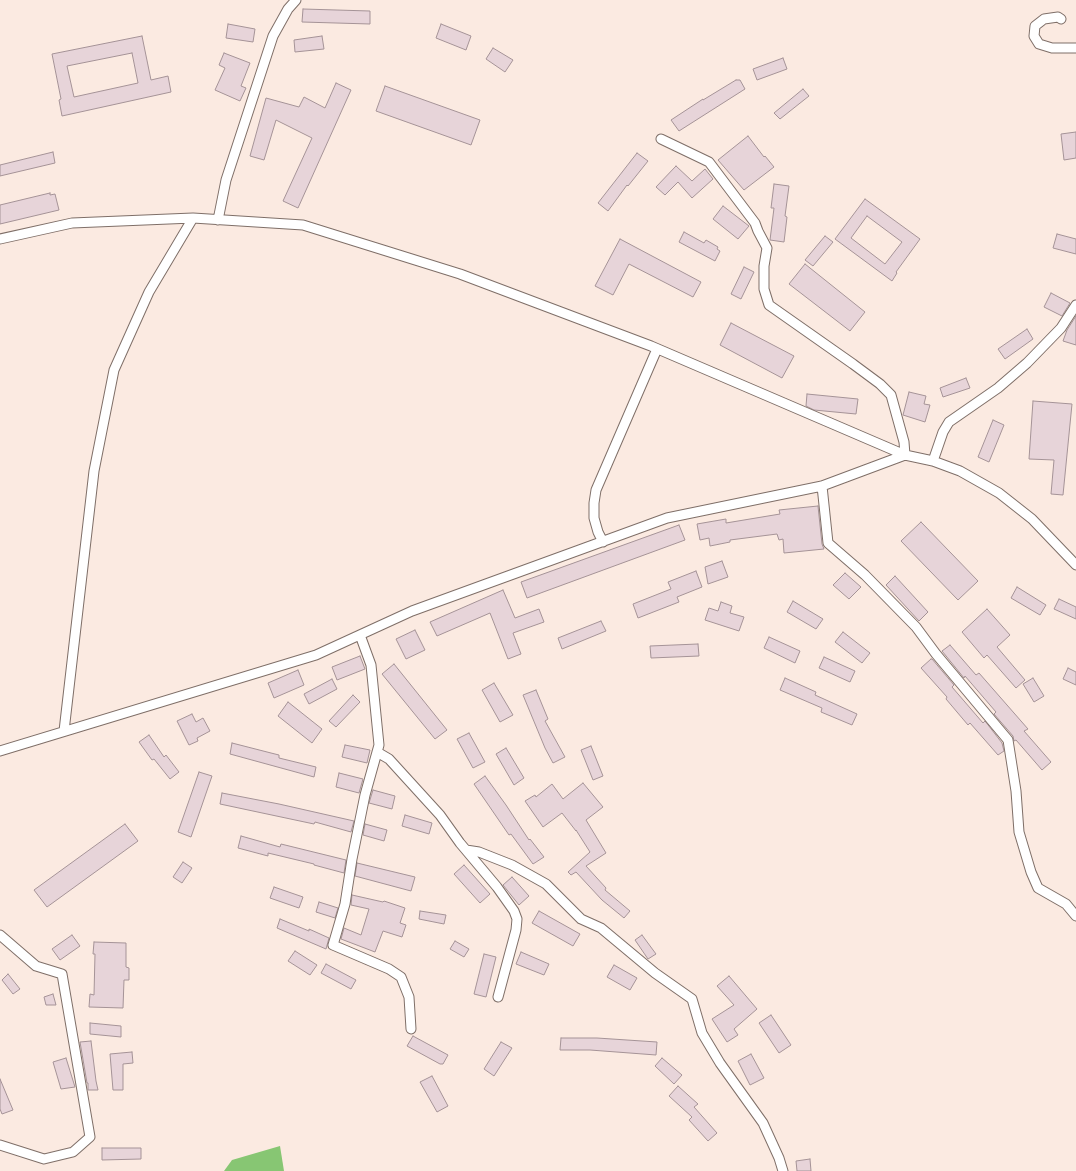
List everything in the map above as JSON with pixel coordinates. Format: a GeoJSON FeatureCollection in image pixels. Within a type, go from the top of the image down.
{"type":"FeatureCollection","features":[{"type":"Feature","properties":{"kind":"street"},"geometry":{"type":"LineString","coordinates":[[218,220],[226,180],[273,36],[288,9],[296,0]]}},
{"type":"Feature","properties":{"kind":"street"},"geometry":{"type":"LineString","coordinates":[[1061,19],[1044,19],[1035,26],[1034,36],[1039,44],[1052,48],[1076,48]]}},
{"type":"Feature","properties":{"kind":"street"},"geometry":{"type":"LineString","coordinates":[[661,139],[709,162],[755,223],[767,248],[764,266],[764,284],[765,295],[769,305],[853,364],[880,384],[891,395],[904,442],[905,455]]}},
{"type":"Feature","properties":{"kind":"street"},"geometry":{"type":"LineString","coordinates":[[64,731],[94,471],[114,370],[149,292],[193,218]]}},
{"type":"Feature","properties":{"kind":"street"},"geometry":{"type":"LineString","coordinates":[[0,239],[72,223],[193,218],[303,225],[460,274],[657,349],[905,455],[933,461],[960,471],[998,493],[1032,519],[1076,566]]}},
{"type":"Feature","properties":{"kind":"street"},"geometry":{"type":"LineString","coordinates":[[933,461],[943,432],[950,422],[998,388],[1028,363],[1061,328],[1076,305]]}},
{"type":"Feature","properties":{"kind":"street"},"geometry":{"type":"LineString","coordinates":[[603,542],[594,518],[596,490],[657,349]]}},
{"type":"Feature","properties":{"kind":"street"},"geometry":{"type":"LineString","coordinates":[[0,751],[316,655],[412,612],[667,518],[822,486],[905,455]]}},
{"type":"Feature","properties":{"kind":"street"},"geometry":{"type":"LineString","coordinates":[[822,486],[828,543],[865,575],[916,627],[936,654],[1008,740],[1016,791],[1019,832],[1031,872],[1038,888],[1066,904],[1076,916]]}},
{"type":"Feature","properties":{"kind":"street"},"geometry":{"type":"LineString","coordinates":[[360,635],[372,665],[379,745],[365,795],[352,858],[345,904],[334,945],[389,969],[401,977],[409,997],[411,1029]]}},
{"type":"Feature","properties":{"kind":"street"},"geometry":{"type":"LineString","coordinates":[[377,752],[389,759],[435,810],[466,850],[497,886],[514,911],[517,919],[516,930],[498,997]]}},
{"type":"Feature","properties":{"kind":"street"},"geometry":{"type":"LineString","coordinates":[[466,850],[478,852],[512,865],[546,884],[581,918],[601,928],[655,973],[692,999],[702,1032],[720,1063],[763,1123],[779,1158],[782,1171]]}},
{"type":"Feature","properties":{"kind":"street"},"geometry":{"type":"LineString","coordinates":[[0,934],[36,966],[62,974],[90,1137],[73,1152],[44,1159],[0,1145]]}},
{"type":"Feature","properties":{"kind":"green space"},"geometry":{"type":"Polygon","coordinates":[[[280,1146],[284,1171],[224,1171],[232,1160],[280,1146]]]}},
{"type":"Feature","properties":{"kind":"building"},"geometry":{"type":"Polygon","coordinates":[[[303,9],[370,11],[370,24],[302,22],[303,9]]]}},
{"type":"Feature","properties":{"kind":"building"},"geometry":{"type":"Polygon","coordinates":[[[228,24],[255,29],[253,42],[226,38],[228,24]]]}},
{"type":"Feature","properties":{"kind":"building"},"geometry":{"type":"Polygon","coordinates":[[[441,24],[471,36],[466,50],[436,38],[441,24]]]}},
{"type":"Feature","properties":{"kind":"building"},"geometry":{"type":"Polygon","coordinates":[[[142,36],[151,80],[168,76],[171,92],[62,116],[59,100],[61,99],[52,54],[142,36]],[[132,53],[67,66],[74,97],[138,83],[132,53]]]}},
{"type":"Feature","properties":{"kind":"building"},"geometry":{"type":"Polygon","coordinates":[[[322,36],[324,49],[295,52],[294,40],[322,36]]]}},
{"type":"Feature","properties":{"kind":"building"},"geometry":{"type":"Polygon","coordinates":[[[493,48],[513,60],[505,72],[486,59],[493,48]]]}},
{"type":"Feature","properties":{"kind":"building"},"geometry":{"type":"Polygon","coordinates":[[[224,53],[250,63],[241,86],[246,88],[240,101],[215,90],[225,68],[219,65],[224,53]]]}},
{"type":"Feature","properties":{"kind":"building"},"geometry":{"type":"Polygon","coordinates":[[[783,58],[787,69],[757,80],[753,69],[783,58]]]}},
{"type":"Feature","properties":{"kind":"building"},"geometry":{"type":"Polygon","coordinates":[[[736,80],[740,80],[745,89],[679,131],[671,120],[736,80]]]}},
{"type":"Feature","properties":{"kind":"building"},"geometry":{"type":"Polygon","coordinates":[[[336,83],[351,90],[298,208],[283,201],[312,138],[276,120],[264,160],[250,156],[266,98],[299,107],[304,97],[325,108],[336,83]]]}},
{"type":"Feature","properties":{"kind":"building"},"geometry":{"type":"Polygon","coordinates":[[[385,86],[480,120],[471,145],[376,111],[385,86]]]}},
{"type":"Feature","properties":{"kind":"building"},"geometry":{"type":"Polygon","coordinates":[[[803,89],[809,96],[780,119],[774,113],[803,89]]]}},
{"type":"Feature","properties":{"kind":"building"},"geometry":{"type":"Polygon","coordinates":[[[1076,132],[1076,158],[1064,160],[1061,134],[1076,132]]]}},
{"type":"Feature","properties":{"kind":"building"},"geometry":{"type":"Polygon","coordinates":[[[748,136],[764,157],[765,156],[774,167],[744,190],[718,160],[748,136]]]}},
{"type":"Feature","properties":{"kind":"building"},"geometry":{"type":"Polygon","coordinates":[[[53,152],[55,163],[0,176],[0,165],[53,152]]]}},
{"type":"Feature","properties":{"kind":"building"},"geometry":{"type":"Polygon","coordinates":[[[637,153],[648,161],[628,186],[627,185],[608,211],[598,203],[637,153]]]}},
{"type":"Feature","properties":{"kind":"building"},"geometry":{"type":"Polygon","coordinates":[[[676,166],[692,181],[705,169],[713,179],[692,198],[678,182],[665,195],[656,187],[676,166]]]}},
{"type":"Feature","properties":{"kind":"building"},"geometry":{"type":"Polygon","coordinates":[[[774,184],[789,186],[785,216],[787,217],[784,242],[770,240],[774,208],[771,208],[774,184]]]}},
{"type":"Feature","properties":{"kind":"building"},"geometry":{"type":"Polygon","coordinates":[[[50,193],[50,195],[55,194],[59,210],[0,224],[0,205],[50,193]]]}},
{"type":"Feature","properties":{"kind":"building"},"geometry":{"type":"Polygon","coordinates":[[[865,199],[920,239],[896,272],[897,273],[892,281],[835,239],[865,199]],[[867,216],[851,238],[885,264],[902,242],[867,216]]]}},
{"type":"Feature","properties":{"kind":"building"},"geometry":{"type":"Polygon","coordinates":[[[723,206],[749,226],[738,239],[713,219],[723,206]]]}},
{"type":"Feature","properties":{"kind":"building"},"geometry":{"type":"Polygon","coordinates":[[[684,232],[704,243],[706,240],[718,247],[717,249],[720,251],[715,261],[679,242],[684,232]]]}},
{"type":"Feature","properties":{"kind":"building"},"geometry":{"type":"Polygon","coordinates":[[[1057,234],[1076,239],[1076,254],[1053,248],[1057,234]]]}},
{"type":"Feature","properties":{"kind":"building"},"geometry":{"type":"Polygon","coordinates":[[[825,236],[833,242],[813,266],[805,260],[825,236]]]}},
{"type":"Feature","properties":{"kind":"building"},"geometry":{"type":"Polygon","coordinates":[[[620,239],[701,282],[693,297],[629,264],[613,295],[595,286],[620,239]]]}},
{"type":"Feature","properties":{"kind":"building"},"geometry":{"type":"Polygon","coordinates":[[[805,264],[865,312],[850,331],[789,284],[805,264]]]}},
{"type":"Feature","properties":{"kind":"building"},"geometry":{"type":"Polygon","coordinates":[[[744,267],[754,272],[741,299],[731,294],[744,267]]]}},
{"type":"Feature","properties":{"kind":"building"},"geometry":{"type":"Polygon","coordinates":[[[1051,293],[1070,303],[1062,316],[1044,307],[1051,293]]]}},
{"type":"Feature","properties":{"kind":"building"},"geometry":{"type":"Polygon","coordinates":[[[1076,316],[1076,345],[1063,341],[1067,330],[1076,316]]]}},
{"type":"Feature","properties":{"kind":"building"},"geometry":{"type":"Polygon","coordinates":[[[731,323],[794,356],[782,378],[720,345],[731,323]]]}},
{"type":"Feature","properties":{"kind":"building"},"geometry":{"type":"Polygon","coordinates":[[[1027,329],[1033,339],[1005,359],[998,349],[1027,329]]]}},
{"type":"Feature","properties":{"kind":"building"},"geometry":{"type":"Polygon","coordinates":[[[966,378],[970,388],[943,397],[940,388],[966,378]]]}},
{"type":"Feature","properties":{"kind":"building"},"geometry":{"type":"Polygon","coordinates":[[[909,392],[926,396],[924,404],[930,405],[925,422],[903,415],[909,392]]]}},
{"type":"Feature","properties":{"kind":"building"},"geometry":{"type":"Polygon","coordinates":[[[807,394],[858,399],[856,414],[814,410],[806,406],[807,394]]]}},
{"type":"Feature","properties":{"kind":"building"},"geometry":{"type":"Polygon","coordinates":[[[1033,401],[1072,404],[1063,495],[1051,494],[1054,460],[1029,459],[1033,401]]]}},
{"type":"Feature","properties":{"kind":"building"},"geometry":{"type":"Polygon","coordinates":[[[993,420],[1004,425],[989,462],[978,457],[993,420]]]}},
{"type":"Feature","properties":{"kind":"building"},"geometry":{"type":"Polygon","coordinates":[[[818,506],[822,544],[824,549],[784,553],[783,539],[779,540],[777,534],[730,540],[730,542],[710,546],[709,538],[700,540],[697,524],[726,519],[726,523],[780,514],[779,510],[818,506]]]}},
{"type":"Feature","properties":{"kind":"building"},"geometry":{"type":"Polygon","coordinates":[[[921,522],[978,581],[958,600],[901,541],[921,522]]]}},
{"type":"Feature","properties":{"kind":"building"},"geometry":{"type":"Polygon","coordinates":[[[679,525],[685,540],[527,598],[521,582],[679,525]]]}},
{"type":"Feature","properties":{"kind":"building"},"geometry":{"type":"Polygon","coordinates":[[[722,561],[728,577],[708,584],[705,567],[722,561]]]}},
{"type":"Feature","properties":{"kind":"building"},"geometry":{"type":"Polygon","coordinates":[[[696,571],[702,587],[677,597],[679,602],[638,618],[633,604],[671,589],[668,582],[696,571]]]}},
{"type":"Feature","properties":{"kind":"building"},"geometry":{"type":"Polygon","coordinates":[[[845,573],[861,587],[849,599],[833,585],[845,573]]]}},
{"type":"Feature","properties":{"kind":"building"},"geometry":{"type":"Polygon","coordinates":[[[895,576],[928,612],[919,621],[886,585],[895,576]]]}},
{"type":"Feature","properties":{"kind":"building"},"geometry":{"type":"Polygon","coordinates":[[[1017,587],[1046,605],[1040,615],[1011,598],[1017,587]]]}},
{"type":"Feature","properties":{"kind":"building"},"geometry":{"type":"Polygon","coordinates":[[[503,590],[515,618],[539,609],[544,622],[513,633],[521,654],[508,659],[490,613],[437,636],[430,622],[503,590]]]}},
{"type":"Feature","properties":{"kind":"building"},"geometry":{"type":"Polygon","coordinates":[[[1059,599],[1076,607],[1076,619],[1054,609],[1059,599]]]}},
{"type":"Feature","properties":{"kind":"building"},"geometry":{"type":"Polygon","coordinates":[[[793,601],[823,619],[816,629],[787,612],[793,601]]]}},
{"type":"Feature","properties":{"kind":"building"},"geometry":{"type":"Polygon","coordinates":[[[721,602],[732,606],[730,613],[744,617],[739,631],[705,620],[709,608],[718,611],[721,602]]]}},
{"type":"Feature","properties":{"kind":"building"},"geometry":{"type":"Polygon","coordinates":[[[987,609],[1010,635],[997,647],[1025,680],[1016,688],[987,655],[984,658],[962,632],[987,609]]]}},
{"type":"Feature","properties":{"kind":"building"},"geometry":{"type":"Polygon","coordinates":[[[601,621],[606,631],[562,649],[558,638],[601,621]]]}},
{"type":"Feature","properties":{"kind":"building"},"geometry":{"type":"Polygon","coordinates":[[[415,630],[425,650],[406,659],[396,639],[415,630]]]}},
{"type":"Feature","properties":{"kind":"building"},"geometry":{"type":"Polygon","coordinates":[[[843,632],[870,653],[862,663],[835,642],[843,632]]]}},
{"type":"Feature","properties":{"kind":"building"},"geometry":{"type":"Polygon","coordinates":[[[769,637],[800,651],[795,663],[764,648],[769,637]]]}},
{"type":"Feature","properties":{"kind":"building"},"geometry":{"type":"Polygon","coordinates":[[[698,644],[699,656],[651,658],[650,646],[698,644]]]}},
{"type":"Feature","properties":{"kind":"building"},"geometry":{"type":"Polygon","coordinates":[[[950,645],[976,675],[979,673],[1028,729],[1024,731],[1051,762],[1042,770],[1016,740],[1014,741],[1013,736],[994,714],[996,712],[965,676],[964,678],[942,651],[950,645]]]}},
{"type":"Feature","properties":{"kind":"building"},"geometry":{"type":"Polygon","coordinates":[[[360,656],[365,669],[337,680],[332,667],[360,656]]]}},
{"type":"Feature","properties":{"kind":"building"},"geometry":{"type":"Polygon","coordinates":[[[824,657],[855,671],[850,682],[819,668],[824,657]]]}},
{"type":"Feature","properties":{"kind":"building"},"geometry":{"type":"Polygon","coordinates":[[[931,659],[954,685],[952,687],[983,723],[985,721],[1002,743],[1004,751],[998,755],[970,723],[968,725],[946,699],[947,697],[921,668],[931,659]]]}},
{"type":"Feature","properties":{"kind":"building"},"geometry":{"type":"Polygon","coordinates":[[[394,664],[447,730],[435,739],[382,674],[394,664]]]}},
{"type":"Feature","properties":{"kind":"building"},"geometry":{"type":"Polygon","coordinates":[[[1068,668],[1076,672],[1076,685],[1063,679],[1068,668]]]}},
{"type":"Feature","properties":{"kind":"building"},"geometry":{"type":"Polygon","coordinates":[[[298,670],[304,685],[274,698],[268,683],[298,670]]]}},
{"type":"Feature","properties":{"kind":"building"},"geometry":{"type":"Polygon","coordinates":[[[785,678],[816,692],[815,695],[857,714],[852,725],[821,712],[822,708],[780,690],[785,678]]]}},
{"type":"Feature","properties":{"kind":"building"},"geometry":{"type":"Polygon","coordinates":[[[1033,678],[1044,696],[1034,702],[1023,684],[1033,678]]]}},
{"type":"Feature","properties":{"kind":"building"},"geometry":{"type":"Polygon","coordinates":[[[332,679],[337,689],[309,704],[304,694],[332,679]]]}},
{"type":"Feature","properties":{"kind":"building"},"geometry":{"type":"Polygon","coordinates":[[[494,683],[513,715],[500,722],[482,690],[494,683]]]}},
{"type":"Feature","properties":{"kind":"building"},"geometry":{"type":"Polygon","coordinates":[[[536,690],[548,719],[545,721],[565,757],[553,763],[545,748],[523,695],[536,690]]]}},
{"type":"Feature","properties":{"kind":"building"},"geometry":{"type":"Polygon","coordinates":[[[353,695],[360,702],[336,727],[329,721],[353,695]]]}},
{"type":"Feature","properties":{"kind":"building"},"geometry":{"type":"Polygon","coordinates":[[[288,702],[322,729],[312,743],[278,716],[288,702]]]}},
{"type":"Feature","properties":{"kind":"building"},"geometry":{"type":"Polygon","coordinates":[[[192,714],[196,722],[203,718],[210,731],[197,738],[198,741],[189,745],[177,721],[192,714]]]}},
{"type":"Feature","properties":{"kind":"building"},"geometry":{"type":"Polygon","coordinates":[[[469,733],[485,762],[473,768],[457,739],[469,733]]]}},
{"type":"Feature","properties":{"kind":"building"},"geometry":{"type":"Polygon","coordinates":[[[149,735],[164,757],[166,755],[179,772],[170,779],[154,759],[152,760],[139,742],[149,735]]]}},
{"type":"Feature","properties":{"kind":"building"},"geometry":{"type":"Polygon","coordinates":[[[232,743],[279,755],[279,758],[316,767],[314,777],[230,754],[232,743]]]}},
{"type":"Feature","properties":{"kind":"building"},"geometry":{"type":"Polygon","coordinates":[[[345,745],[370,750],[367,763],[342,757],[345,745]]]}},
{"type":"Feature","properties":{"kind":"building"},"geometry":{"type":"Polygon","coordinates":[[[591,746],[603,776],[593,780],[581,750],[591,746]]]}},
{"type":"Feature","properties":{"kind":"building"},"geometry":{"type":"Polygon","coordinates":[[[506,748],[524,778],[514,785],[496,754],[506,748]]]}},
{"type":"Feature","properties":{"kind":"building"},"geometry":{"type":"Polygon","coordinates":[[[199,772],[212,776],[191,837],[178,832],[199,772]]]}},
{"type":"Feature","properties":{"kind":"building"},"geometry":{"type":"Polygon","coordinates":[[[339,773],[363,779],[359,793],[336,787],[339,773]]]}},
{"type":"Feature","properties":{"kind":"building"},"geometry":{"type":"Polygon","coordinates":[[[485,776],[529,840],[530,839],[544,857],[533,864],[511,834],[509,835],[474,784],[485,776]]]}},
{"type":"Feature","properties":{"kind":"building"},"geometry":{"type":"Polygon","coordinates":[[[583,783],[603,807],[586,820],[606,853],[586,866],[606,888],[605,890],[630,911],[624,918],[602,900],[576,872],[571,875],[568,872],[590,852],[576,830],[562,813],[543,827],[525,801],[535,795],[536,797],[552,784],[563,799],[583,783]]]}},
{"type":"Feature","properties":{"kind":"building"},"geometry":{"type":"Polygon","coordinates":[[[373,790],[395,796],[392,809],[369,803],[373,790]]]}},
{"type":"Feature","properties":{"kind":"building"},"geometry":{"type":"Polygon","coordinates":[[[222,793],[354,821],[351,832],[315,822],[314,824],[220,804],[222,793]]]}},
{"type":"Feature","properties":{"kind":"building"},"geometry":{"type":"Polygon","coordinates":[[[405,815],[432,823],[429,834],[402,826],[405,815]]]}},
{"type":"Feature","properties":{"kind":"building"},"geometry":{"type":"Polygon","coordinates":[[[125,824],[138,841],[47,907],[34,890],[125,824]]]}},
{"type":"Feature","properties":{"kind":"building"},"geometry":{"type":"Polygon","coordinates":[[[365,824],[387,830],[384,841],[363,835],[365,824]]]}},
{"type":"Feature","properties":{"kind":"building"},"geometry":{"type":"Polygon","coordinates":[[[241,836],[280,847],[281,844],[346,860],[344,873],[268,853],[268,856],[238,848],[241,836]]]}},
{"type":"Feature","properties":{"kind":"building"},"geometry":{"type":"Polygon","coordinates":[[[183,862],[192,868],[182,883],[173,877],[183,862]]]}},
{"type":"Feature","properties":{"kind":"building"},"geometry":{"type":"Polygon","coordinates":[[[357,863],[415,877],[411,891],[355,876],[357,863]]]}},
{"type":"Feature","properties":{"kind":"building"},"geometry":{"type":"Polygon","coordinates":[[[464,865],[490,894],[480,903],[454,874],[464,865]]]}},
{"type":"Feature","properties":{"kind":"building"},"geometry":{"type":"Polygon","coordinates":[[[512,877],[529,896],[519,905],[503,885],[512,877]]]}},
{"type":"Feature","properties":{"kind":"building"},"geometry":{"type":"Polygon","coordinates":[[[274,887],[303,897],[299,908],[270,898],[274,887]]]}},
{"type":"Feature","properties":{"kind":"building"},"geometry":{"type":"Polygon","coordinates":[[[352,895],[384,901],[405,908],[400,923],[406,925],[402,937],[383,931],[375,952],[341,939],[344,928],[361,935],[369,909],[351,905],[352,895]]]}},
{"type":"Feature","properties":{"kind":"building"},"geometry":{"type":"Polygon","coordinates":[[[319,902],[338,908],[335,918],[316,912],[319,902]]]}},
{"type":"Feature","properties":{"kind":"building"},"geometry":{"type":"Polygon","coordinates":[[[420,911],[446,915],[444,924],[419,919],[420,911]]]}},
{"type":"Feature","properties":{"kind":"building"},"geometry":{"type":"Polygon","coordinates":[[[539,911],[580,934],[573,946],[532,923],[539,911]]]}},
{"type":"Feature","properties":{"kind":"building"},"geometry":{"type":"Polygon","coordinates":[[[280,919],[329,938],[326,949],[277,928],[280,919]]]}},
{"type":"Feature","properties":{"kind":"building"},"geometry":{"type":"Polygon","coordinates":[[[72,935],[80,946],[60,960],[52,949],[72,935]]]}},
{"type":"Feature","properties":{"kind":"building"},"geometry":{"type":"Polygon","coordinates":[[[642,935],[656,954],[648,959],[635,940],[642,935]]]}},
{"type":"Feature","properties":{"kind":"building"},"geometry":{"type":"Polygon","coordinates":[[[455,941],[469,949],[464,957],[450,949],[455,941]]]}},
{"type":"Feature","properties":{"kind":"building"},"geometry":{"type":"Polygon","coordinates":[[[94,942],[126,943],[126,967],[129,968],[129,980],[124,980],[123,1008],[89,1007],[90,994],[94,995],[94,942]]]}},
{"type":"Feature","properties":{"kind":"building"},"geometry":{"type":"Polygon","coordinates":[[[295,951],[317,965],[310,975],[288,961],[295,951]]]}},
{"type":"Feature","properties":{"kind":"building"},"geometry":{"type":"Polygon","coordinates":[[[521,952],[549,964],[544,975],[516,964],[521,952]]]}},
{"type":"Feature","properties":{"kind":"building"},"geometry":{"type":"Polygon","coordinates":[[[484,954],[496,957],[486,997],[474,994],[484,954]]]}},
{"type":"Feature","properties":{"kind":"building"},"geometry":{"type":"Polygon","coordinates":[[[326,964],[356,980],[351,989],[321,973],[326,964]]]}},
{"type":"Feature","properties":{"kind":"building"},"geometry":{"type":"Polygon","coordinates":[[[614,965],[637,978],[630,990],[607,977],[614,965]]]}},
{"type":"Feature","properties":{"kind":"building"},"geometry":{"type":"Polygon","coordinates":[[[8,974],[20,989],[13,994],[2,980],[8,974]]]}},
{"type":"Feature","properties":{"kind":"building"},"geometry":{"type":"Polygon","coordinates":[[[729,976],[757,1009],[734,1029],[738,1035],[727,1042],[712,1019],[734,1005],[717,986],[729,976]]]}},
{"type":"Feature","properties":{"kind":"building"},"geometry":{"type":"Polygon","coordinates":[[[53,994],[56,1005],[46,1005],[44,997],[53,994]]]}},
{"type":"Feature","properties":{"kind":"building"},"geometry":{"type":"Polygon","coordinates":[[[771,1015],[791,1045],[779,1053],[759,1023],[771,1015]]]}},
{"type":"Feature","properties":{"kind":"building"},"geometry":{"type":"Polygon","coordinates":[[[90,1023],[121,1026],[121,1037],[90,1034],[90,1023]]]}},
{"type":"Feature","properties":{"kind":"building"},"geometry":{"type":"Polygon","coordinates":[[[413,1036],[448,1055],[443,1064],[440,1064],[407,1046],[413,1036]]]}},
{"type":"Feature","properties":{"kind":"building"},"geometry":{"type":"Polygon","coordinates":[[[561,1038],[597,1038],[657,1042],[656,1055],[590,1050],[560,1050],[561,1038]]]}},
{"type":"Feature","properties":{"kind":"building"},"geometry":{"type":"Polygon","coordinates":[[[91,1041],[98,1090],[88,1090],[80,1042],[91,1041]]]}},
{"type":"Feature","properties":{"kind":"building"},"geometry":{"type":"Polygon","coordinates":[[[501,1042],[512,1048],[494,1076],[484,1069],[501,1042]]]}},
{"type":"Feature","properties":{"kind":"building"},"geometry":{"type":"Polygon","coordinates":[[[132,1052],[133,1063],[123,1064],[123,1090],[113,1090],[110,1054],[132,1052]]]}},
{"type":"Feature","properties":{"kind":"building"},"geometry":{"type":"Polygon","coordinates":[[[751,1054],[764,1078],[750,1085],[738,1061],[751,1054]]]}},
{"type":"Feature","properties":{"kind":"building"},"geometry":{"type":"Polygon","coordinates":[[[66,1058],[75,1087],[61,1089],[53,1062],[66,1058]]]}},
{"type":"Feature","properties":{"kind":"building"},"geometry":{"type":"Polygon","coordinates":[[[662,1058],[682,1075],[674,1084],[655,1066],[662,1058]]]}},
{"type":"Feature","properties":{"kind":"building"},"geometry":{"type":"Polygon","coordinates":[[[432,1076],[448,1106],[437,1112],[420,1082],[432,1076]]]}},
{"type":"Feature","properties":{"kind":"building"},"geometry":{"type":"Polygon","coordinates":[[[0,1079],[13,1110],[2,1114],[0,1109],[0,1079]]]}},
{"type":"Feature","properties":{"kind":"building"},"geometry":{"type":"Polygon","coordinates":[[[678,1086],[698,1104],[694,1107],[717,1133],[708,1141],[689,1120],[692,1117],[669,1096],[678,1086]]]}},
{"type":"Feature","properties":{"kind":"building"},"geometry":{"type":"Polygon","coordinates":[[[102,1148],[141,1148],[141,1159],[102,1160],[102,1148]]]}},
{"type":"Feature","properties":{"kind":"building"},"geometry":{"type":"Polygon","coordinates":[[[810,1159],[811,1171],[797,1171],[796,1161],[810,1159]]]}}]}
